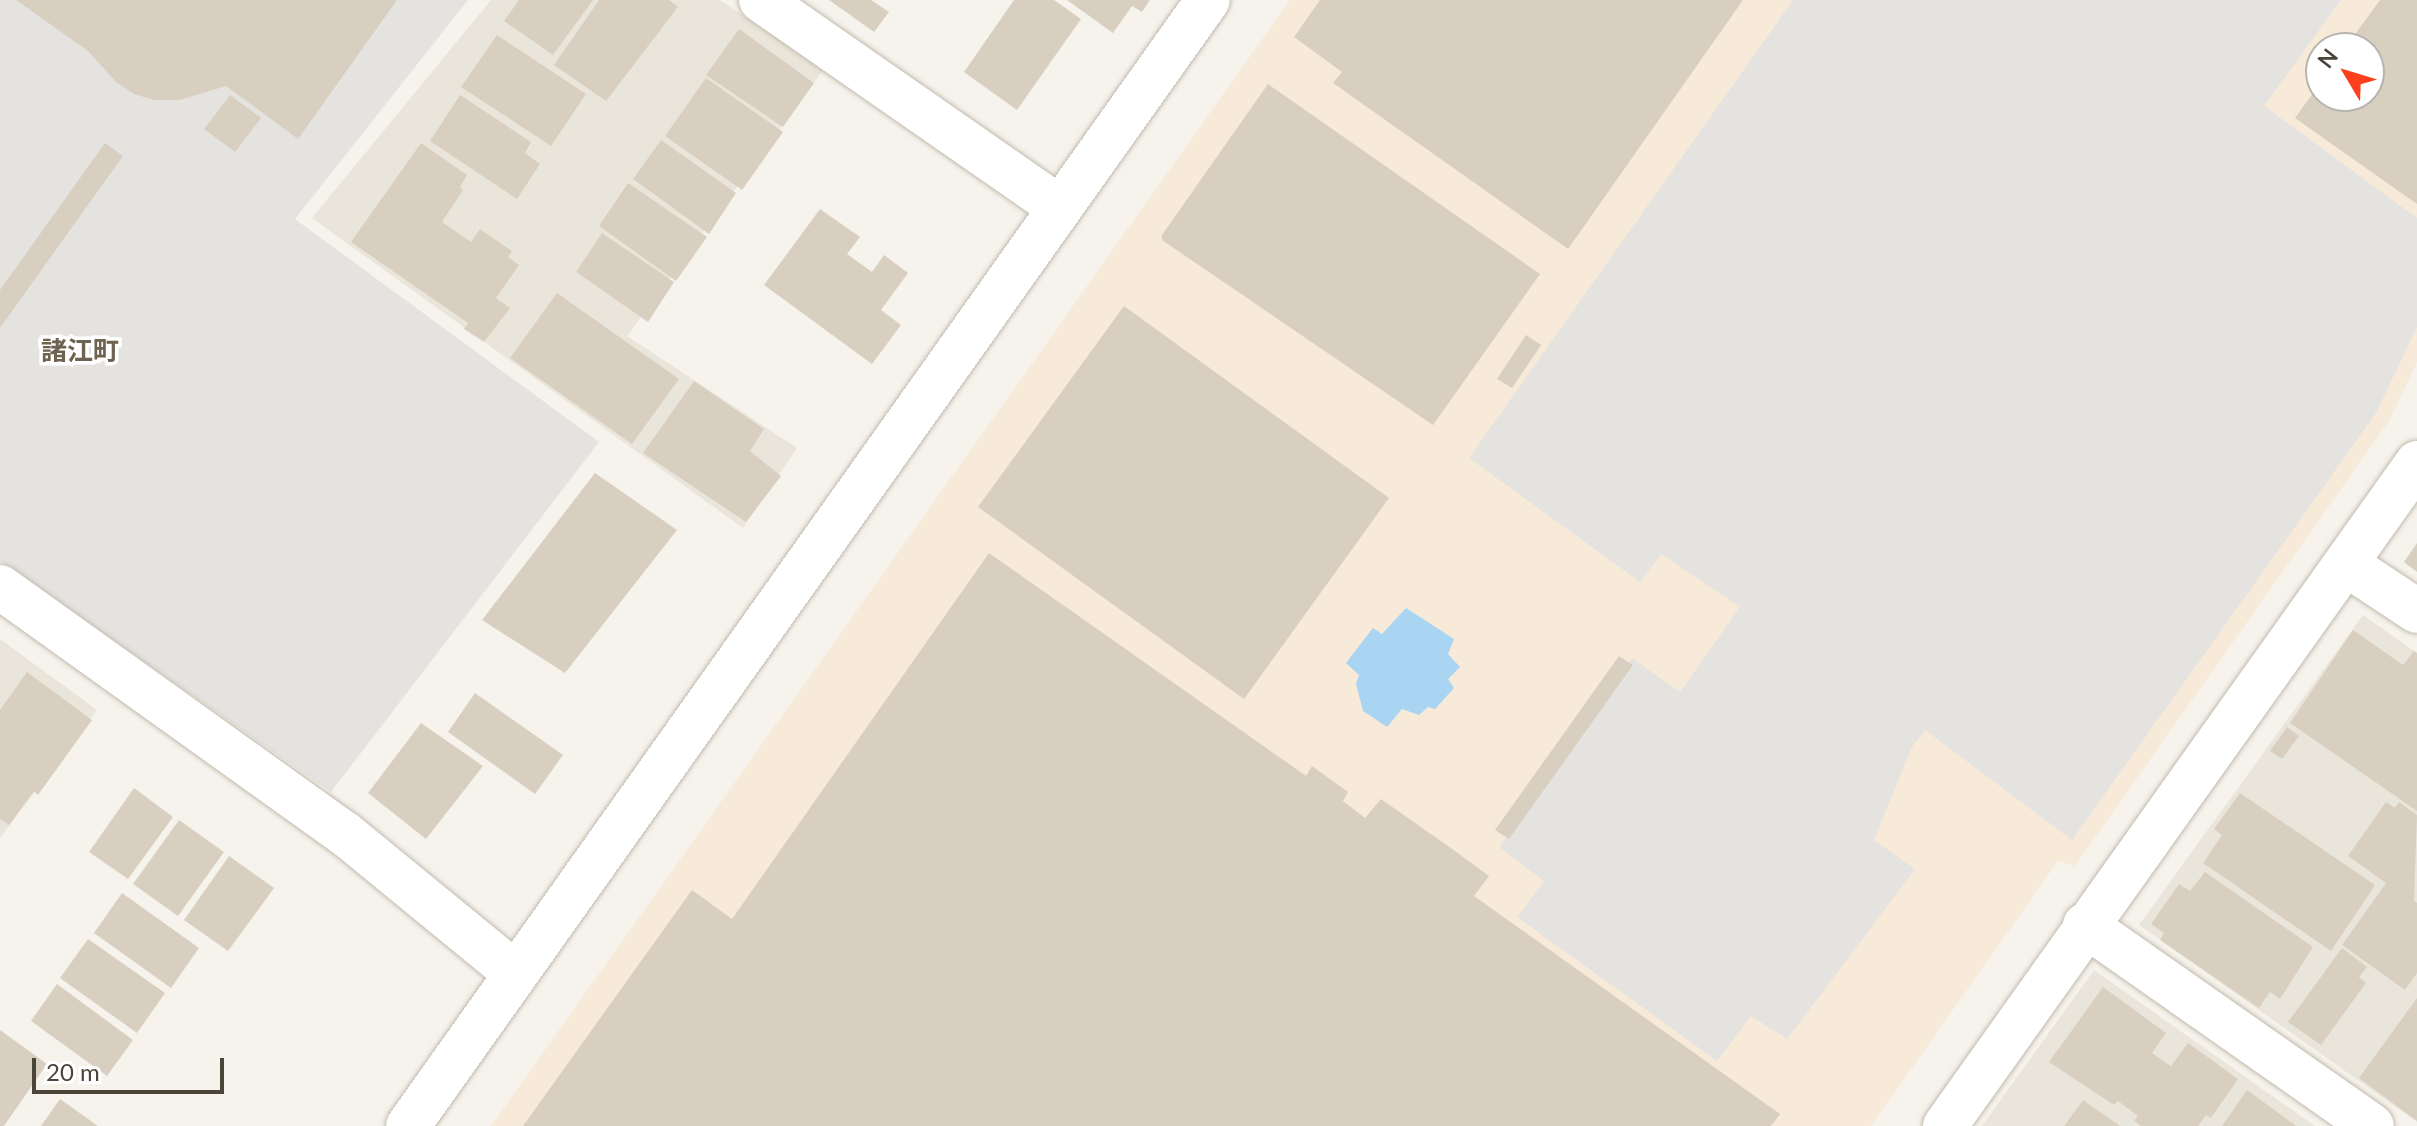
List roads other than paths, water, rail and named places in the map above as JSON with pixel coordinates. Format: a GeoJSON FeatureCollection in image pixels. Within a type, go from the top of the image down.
{"type":"FeatureCollection","features":[{"type":"Feature","properties":{"kind":"street"},"geometry":{"type":"LineString","coordinates":[[761,0],[1059,207]]}},
{"type":"Feature","properties":{"kind":"street"},"geometry":{"type":"LineString","coordinates":[[408,1126],[1208,0]]}},
{"type":"Feature","properties":{"kind":"street"},"geometry":{"type":"LineString","coordinates":[[1945,1126],[2085,925],[2417,463]]}},
{"type":"Feature","properties":{"kind":"street"},"geometry":{"type":"LineString","coordinates":[[2346,564],[2417,611]]}},
{"type":"Feature","properties":{"kind":"street"},"geometry":{"type":"LineString","coordinates":[[0,587],[344,833],[515,973]]}},
{"type":"Feature","properties":{"kind":"street"},"geometry":{"type":"LineString","coordinates":[[2085,925],[2372,1126]]}},
{"type":"Feature","properties":{"kind":"water"},"geometry":{"type":"Polygon","coordinates":[[[1406,608],[1454,639],[1448,654],[1460,667],[1448,679],[1454,688],[1435,709],[1428,707],[1419,715],[1402,709],[1387,727],[1363,711],[1356,684],[1359,675],[1346,663],[1373,628],[1382,634],[1406,608]]]}},
{"type":"Feature","properties":{"kind":"district","name":"諸江町"},"geometry":{"type":"Point","coordinates":[80,351]}}]}
